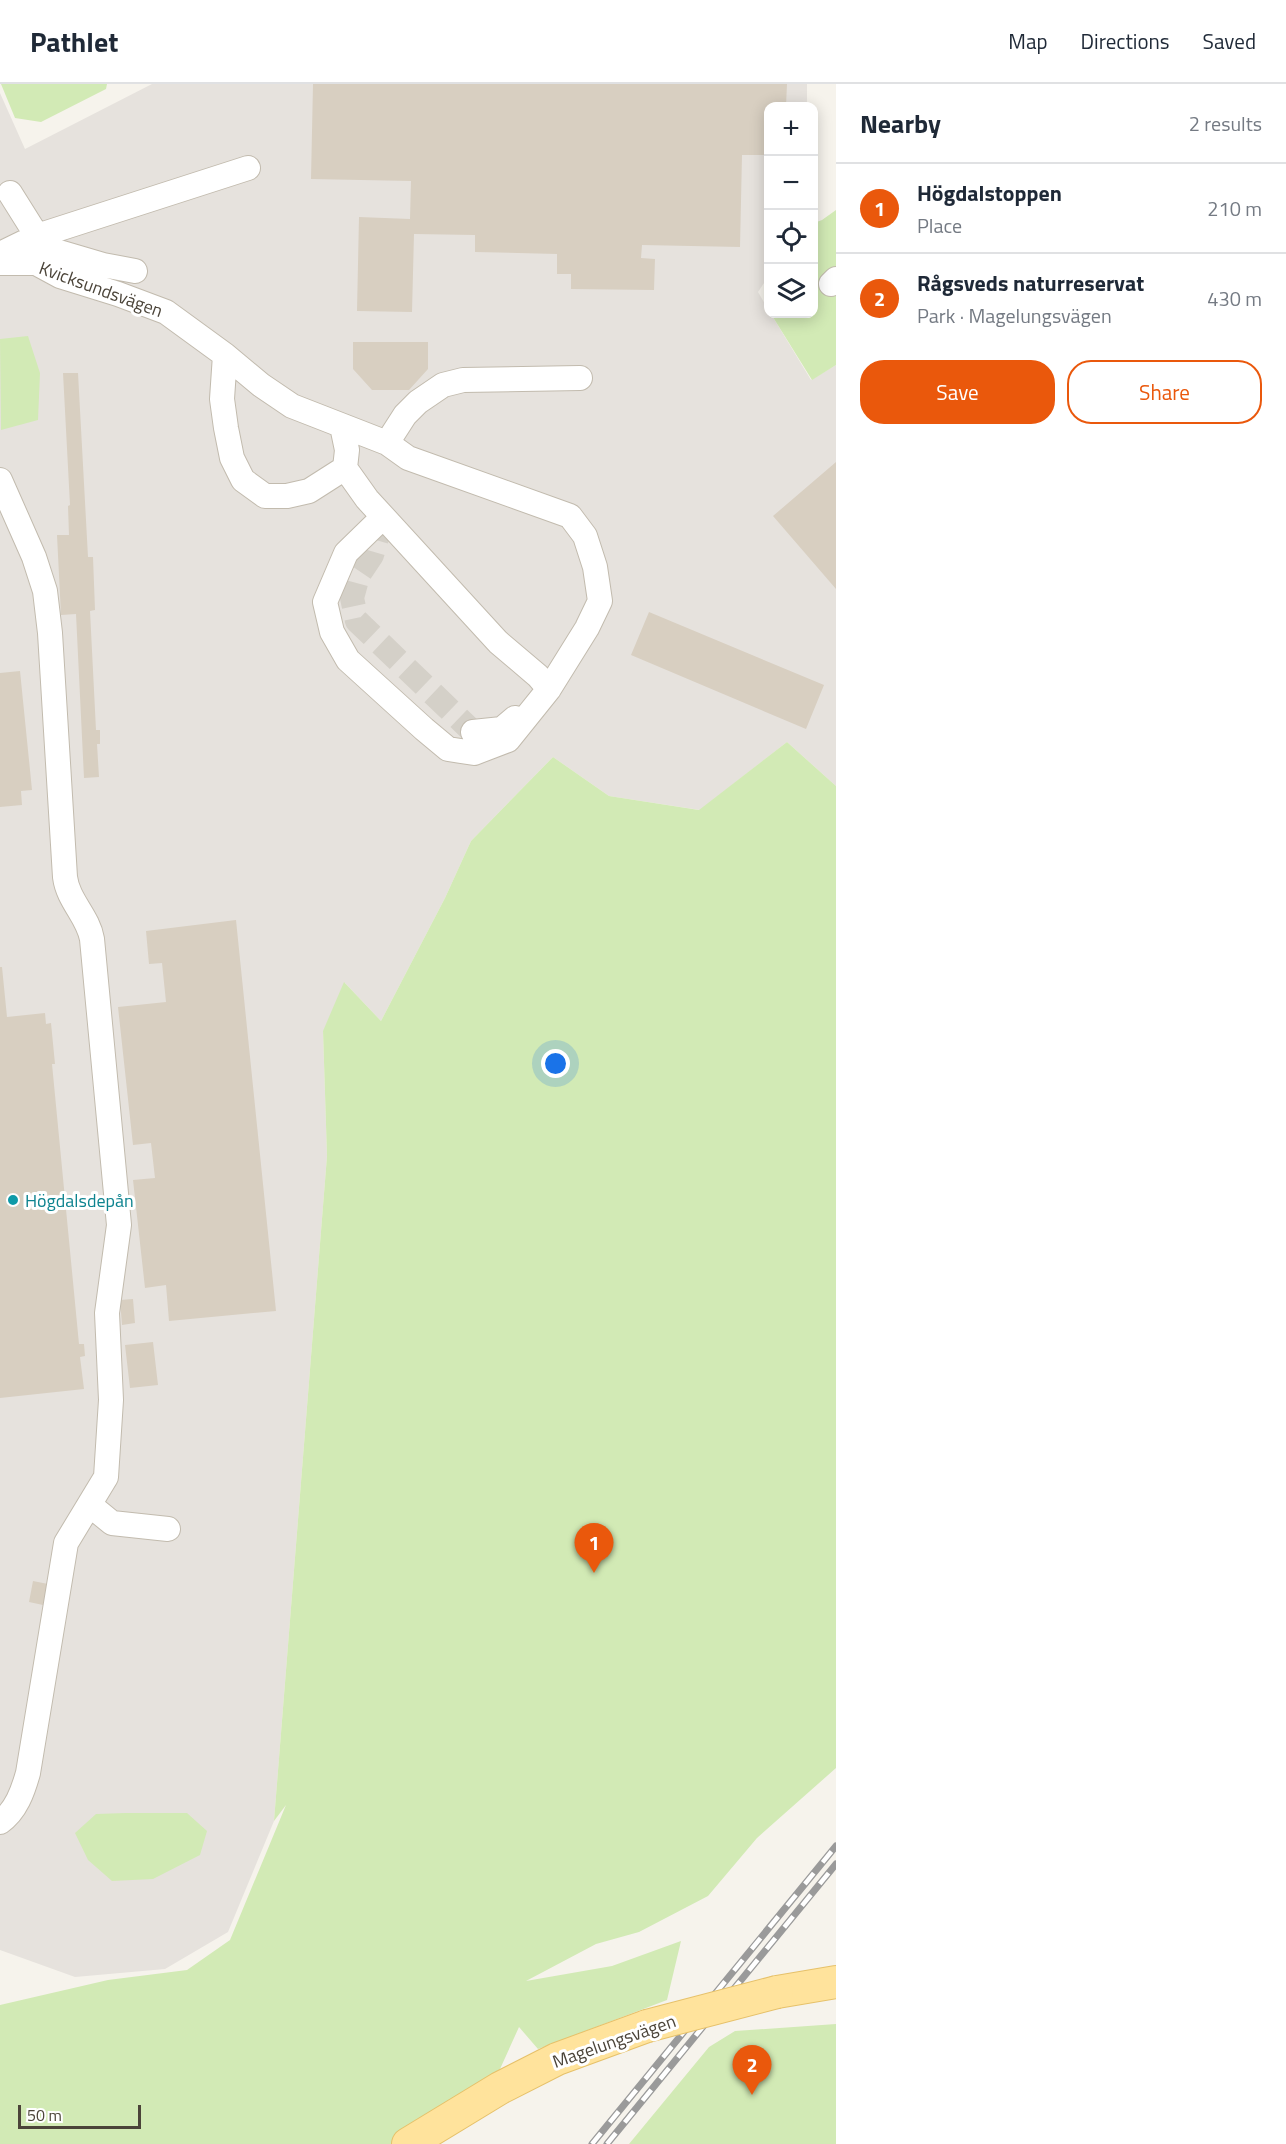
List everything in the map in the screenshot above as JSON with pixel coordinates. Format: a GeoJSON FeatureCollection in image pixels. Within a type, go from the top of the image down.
{"type":"FeatureCollection","features":[{"type":"Feature","properties":{"kind":"main road","name":"Magelungsvägen"},"geometry":{"type":"LineString","coordinates":[[408,2144],[500,2088],[557,2059],[647,2026],[777,1992],[836,1982]]}},
{"type":"Feature","properties":{"kind":"lane"},"geometry":{"type":"LineString","coordinates":[[0,255],[31,239],[248,168]]}},
{"type":"Feature","properties":{"kind":"lane"},"geometry":{"type":"LineString","coordinates":[[10,193],[31,239],[103,265],[135,270]]}},
{"type":"Feature","properties":{"kind":"lane","name":"Kvicksundsvägen"},"geometry":{"type":"LineString","coordinates":[[0,264],[36,263],[60,276],[166,312],[292,406],[387,443],[408,458],[570,516],[585,536],[595,567],[600,601],[587,628],[549,689]]}},
{"type":"Feature","properties":{"kind":"lane"},"geometry":{"type":"LineString","coordinates":[[225,355],[222,399],[226,428],[232,458],[243,480],[265,496],[287,496],[309,491],[345,468]]}},
{"type":"Feature","properties":{"kind":"lane"},"geometry":{"type":"LineString","coordinates":[[387,443],[405,415],[418,402],[443,386],[463,380],[580,378]]}},
{"type":"Feature","properties":{"kind":"lane"},"geometry":{"type":"LineString","coordinates":[[342,426],[347,450],[345,468],[367,499],[498,642],[538,676],[549,689]]}},
{"type":"Feature","properties":{"kind":"lane"},"geometry":{"type":"LineString","coordinates":[[0,480],[34,557],[45,591],[50,633],[65,877],[70,895],[90,928],[92,939],[119,1225],[107,1313],[111,1400],[106,1477],[66,1543],[24,1786],[9,1815],[0,1822]]}},
{"type":"Feature","properties":{"kind":"lane"},"geometry":{"type":"LineString","coordinates":[[383,517],[346,553],[325,602],[332,632],[348,660],[448,749],[474,753],[508,740],[549,689]]}},
{"type":"Feature","properties":{"kind":"lane"},"geometry":{"type":"LineString","coordinates":[[473,732],[502,729],[549,689]]}},
{"type":"Feature","properties":{"kind":"lane"},"geometry":{"type":"LineString","coordinates":[[90,1505],[112,1523],[168,1528]]}},
{"type":"Feature","properties":{"kind":"shaded area"},"geometry":{"type":"Polygon","coordinates":[[[152,84],[807,84],[807,102],[764,102],[764,283],[758,292],[764,302],[764,318],[773,318],[811,380],[836,365],[836,786],[787,742],[700,810],[609,796],[553,757],[471,841],[445,898],[381,1021],[345,983],[323,1032],[327,1156],[274,1821],[228,1932],[165,1969],[75,1977],[0,1950],[0,93],[25,149],[152,84]]]}},
{"type":"Feature","properties":{"kind":"green space"},"geometry":{"type":"Polygon","coordinates":[[[1,84],[107,84],[106,89],[41,122],[15,118],[1,84]]]}},
{"type":"Feature","properties":{"kind":"green space"},"geometry":{"type":"Polygon","coordinates":[[[836,210],[836,365],[812,380],[773,318],[818,318],[818,222],[836,210]]]}},
{"type":"Feature","properties":{"kind":"green space"},"geometry":{"type":"Polygon","coordinates":[[[28,336],[40,373],[38,420],[1,430],[0,339],[28,336]]]}},
{"type":"Feature","properties":{"kind":"green space"},"geometry":{"type":"Polygon","coordinates":[[[787,742],[836,786],[836,1768],[757,1838],[708,1896],[639,1932],[596,1944],[526,1981],[612,1966],[681,1941],[667,2000],[538,2049],[519,2027],[500,2069],[391,2144],[0,2144],[0,2005],[108,1980],[187,1970],[230,1940],[286,1805],[274,1821],[327,1156],[323,1031],[344,982],[381,1021],[445,898],[471,841],[553,757],[609,796],[699,810],[787,742]]]}},
{"type":"Feature","properties":{"kind":"green space"},"geometry":{"type":"Polygon","coordinates":[[[187,1813],[207,1831],[200,1855],[153,1879],[112,1881],[88,1860],[75,1833],[96,1814],[187,1813]]]}},
{"type":"Feature","properties":{"kind":"green space"},"geometry":{"type":"Polygon","coordinates":[[[836,2024],[836,2144],[629,2144],[709,2047],[735,2031],[836,2024]]]}},
{"type":"Feature","properties":{"kind":"building"},"geometry":{"type":"Polygon","coordinates":[[[313,84],[787,84],[786,102],[764,102],[764,155],[742,155],[740,247],[642,245],[641,258],[655,259],[654,290],[571,289],[571,274],[557,274],[557,254],[475,252],[475,235],[414,234],[412,312],[357,311],[359,217],[410,219],[411,181],[311,179],[313,84]]]}},
{"type":"Feature","properties":{"kind":"building"},"geometry":{"type":"Polygon","coordinates":[[[353,342],[428,342],[428,369],[409,390],[372,390],[353,369],[353,342]]]}},
{"type":"Feature","properties":{"kind":"building"},"geometry":{"type":"Polygon","coordinates":[[[63,373],[78,373],[88,557],[93,557],[95,610],[90,611],[96,730],[100,730],[100,744],[97,744],[99,777],[84,778],[76,614],[61,615],[57,535],[69,535],[68,506],[70,505],[63,373]]]}},
{"type":"Feature","properties":{"kind":"building"},"geometry":{"type":"Polygon","coordinates":[[[836,462],[836,589],[773,516],[836,462]]]}},
{"type":"Feature","properties":{"kind":"building"},"geometry":{"type":"Polygon","coordinates":[[[649,612],[824,685],[806,729],[631,655],[649,612]]]}},
{"type":"Feature","properties":{"kind":"building"},"geometry":{"type":"Polygon","coordinates":[[[20,671],[32,790],[21,791],[22,805],[0,807],[0,673],[20,671]]]}},
{"type":"Feature","properties":{"kind":"building"},"geometry":{"type":"Polygon","coordinates":[[[236,920],[276,1311],[169,1321],[166,1285],[145,1288],[133,1180],[155,1178],[151,1143],[133,1145],[118,1007],[166,1002],[162,963],[149,964],[146,931],[236,920]]]}},
{"type":"Feature","properties":{"kind":"building"},"geometry":{"type":"Polygon","coordinates":[[[0,967],[2,967],[7,1017],[45,1013],[46,1024],[51,1023],[55,1064],[52,1064],[79,1344],[84,1344],[85,1356],[80,1357],[84,1389],[0,1398],[0,967]]]}},
{"type":"Feature","properties":{"kind":"building"},"geometry":{"type":"Polygon","coordinates":[[[133,1299],[135,1323],[122,1325],[120,1300],[133,1299]]]}},
{"type":"Feature","properties":{"kind":"building"},"geometry":{"type":"Polygon","coordinates":[[[153,1342],[158,1385],[130,1388],[125,1345],[153,1342]]]}},
{"type":"Feature","properties":{"kind":"building"},"geometry":{"type":"Polygon","coordinates":[[[33,1581],[48,1584],[43,1605],[29,1602],[33,1581]]]}},
{"type":"Feature","properties":{"kind":"tunnel"},"geometry":{"type":"LineString","coordinates":[[383,517],[372,555],[358,576],[352,598],[357,621],[473,732]]}},
{"type":"Feature","properties":{"kind":"railway"},"geometry":{"type":"LineString","coordinates":[[592,2144],[836,1846]]}},
{"type":"Feature","properties":{"kind":"railway"},"geometry":{"type":"LineString","coordinates":[[607,2144],[836,1864]]}},
{"type":"Feature","properties":{"kind":"place","name":"Högdalsdepån"},"geometry":{"type":"Point","coordinates":[13,1200]}},
{"type":"Feature","properties":{"kind":"place","name":"Högdalstoppen"},"geometry":{"type":"Point","coordinates":[594,1573]}},
{"type":"Feature","properties":{"kind":"place","name":"Rågsveds naturreservat"},"geometry":{"type":"Point","coordinates":[752,2095]}}]}
